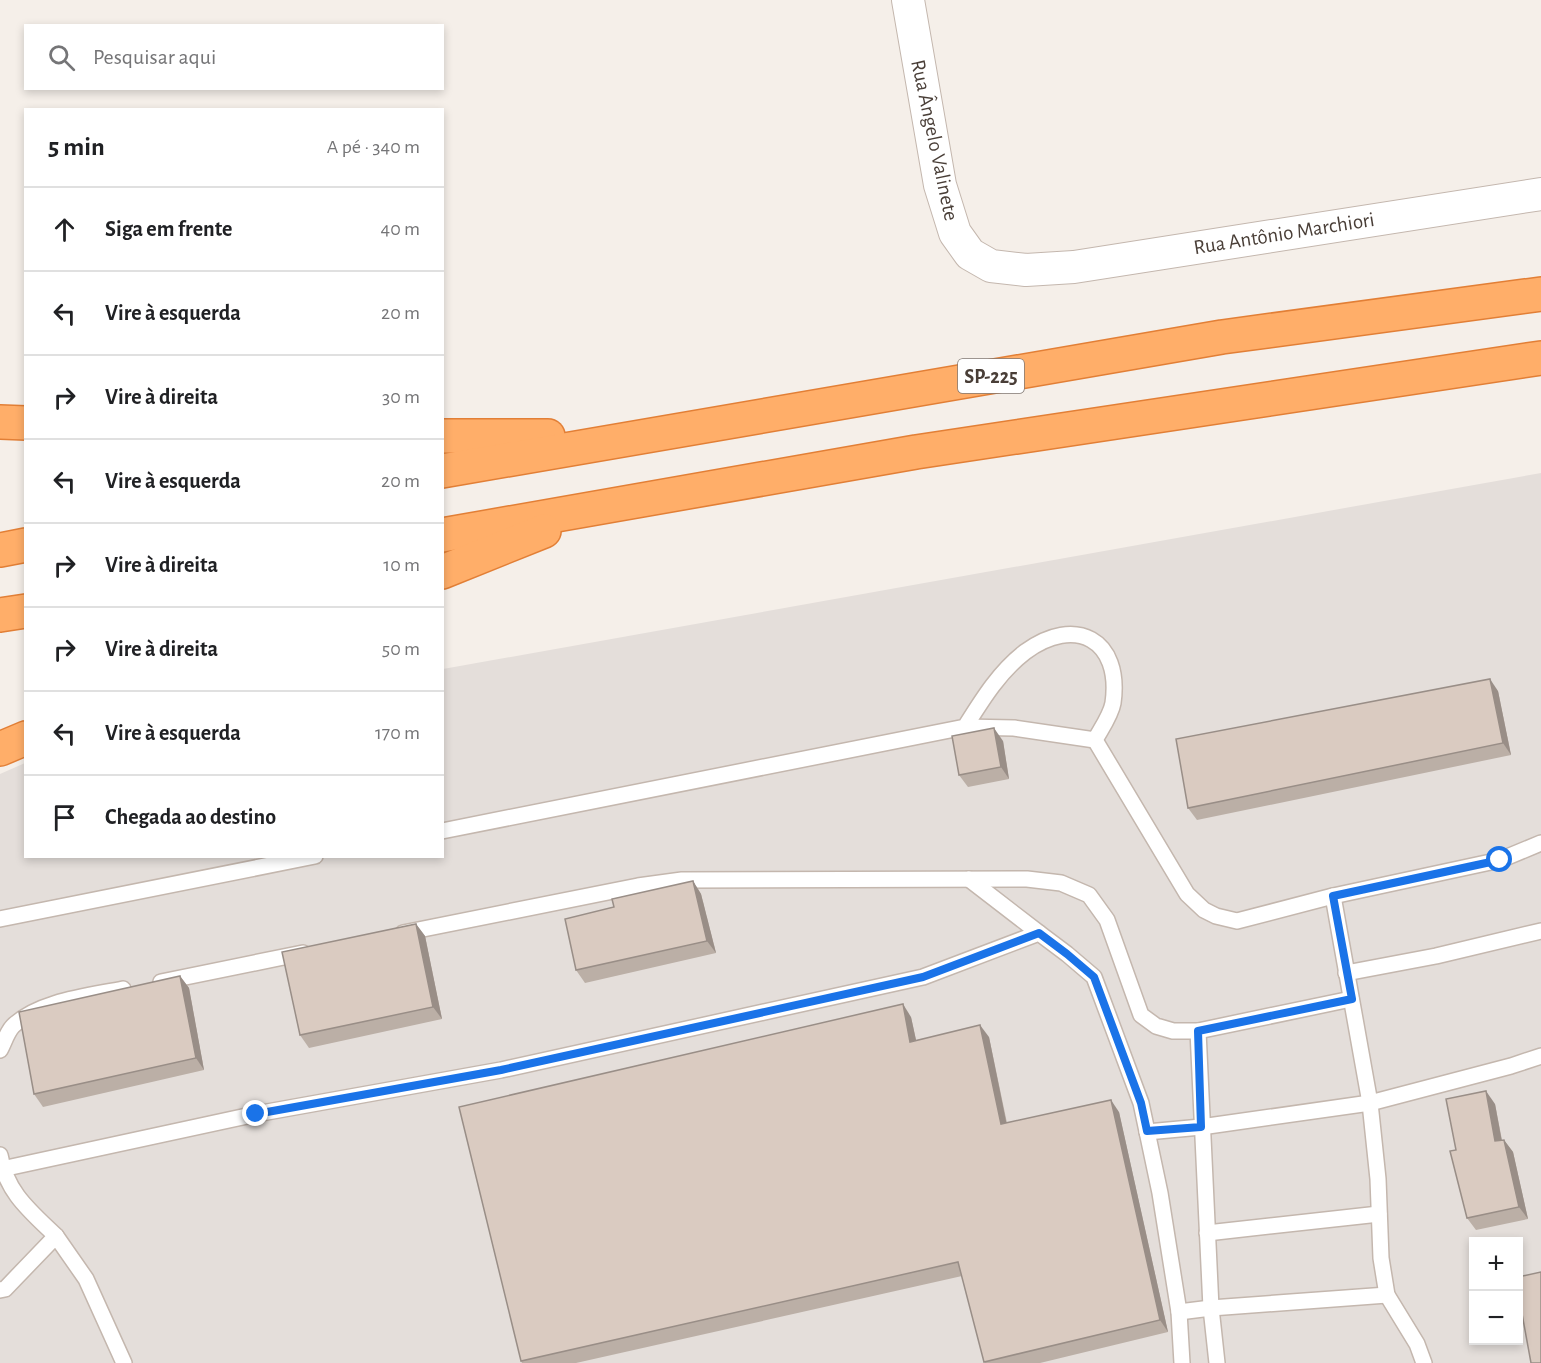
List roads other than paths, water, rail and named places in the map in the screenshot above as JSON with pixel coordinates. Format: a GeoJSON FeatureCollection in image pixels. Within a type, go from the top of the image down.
{"type":"FeatureCollection","features":[{"type":"Feature","properties":{"kind":"highway","name":"SP-225"},"geometry":{"type":"LineString","coordinates":[[444,471],[634,436],[1222,337],[1541,294]]}},
{"type":"Feature","properties":{"kind":"highway"},"geometry":{"type":"LineString","coordinates":[[444,535],[916,452],[1541,358]]}},
{"type":"Feature","properties":{"kind":"highway"},"geometry":{"type":"LineString","coordinates":[[0,422],[24,423]]}},
{"type":"Feature","properties":{"kind":"highway"},"geometry":{"type":"LineString","coordinates":[[444,436],[634,436]]}},
{"type":"Feature","properties":{"kind":"highway"},"geometry":{"type":"LineString","coordinates":[[444,571],[611,504]]}},
{"type":"Feature","properties":{"kind":"highway"},"geometry":{"type":"LineString","coordinates":[[0,550],[24,545]]}},
{"type":"Feature","properties":{"kind":"highway"},"geometry":{"type":"LineString","coordinates":[[0,615],[24,611]]}},
{"type":"Feature","properties":{"kind":"highway"},"geometry":{"type":"LineString","coordinates":[[0,749],[24,739]]}},
{"type":"Feature","properties":{"kind":"street","name":"Rua Ângelo Valinete"},"geometry":{"type":"LineString","coordinates":[[908,0],[940,185],[955,233],[970,254],[991,266],[1026,270]]}},
{"type":"Feature","properties":{"kind":"street","name":"Rua Antônio Marchiori"},"geometry":{"type":"LineString","coordinates":[[1026,270],[1074,267],[1541,194]]}},
{"type":"Feature","properties":{"kind":"lane"},"geometry":{"type":"LineString","coordinates":[[965,727],[995,681],[1026,652],[1048,640],[1072,634],[1091,638],[1109,657],[1114,680],[1113,705],[1095,740]]}},
{"type":"Feature","properties":{"kind":"lane"},"geometry":{"type":"LineString","coordinates":[[444,831],[965,727],[1014,728],[1095,740]]}},
{"type":"Feature","properties":{"kind":"lane"},"geometry":{"type":"LineString","coordinates":[[1095,740],[1187,894],[1204,910],[1236,921],[1333,896],[1500,860],[1541,843]]}},
{"type":"Feature","properties":{"kind":"lane"},"geometry":{"type":"LineString","coordinates":[[0,920],[305,858]]}},
{"type":"Feature","properties":{"kind":"lane"},"geometry":{"type":"LineString","coordinates":[[969,879],[1094,977],[1141,1103],[1160,1193],[1179,1312],[1182,1363]]}},
{"type":"Feature","properties":{"kind":"lane"},"geometry":{"type":"LineString","coordinates":[[393,935],[638,886],[682,880],[1027,879],[1061,883],[1089,895],[1107,920],[1141,1015],[1156,1026],[1173,1031],[1198,1031],[1352,999]]}},
{"type":"Feature","properties":{"kind":"lane"},"geometry":{"type":"LineString","coordinates":[[1333,896],[1370,1103],[1378,1179],[1381,1258],[1387,1295],[1417,1344],[1424,1363]]}},
{"type":"Feature","properties":{"kind":"lane"},"geometry":{"type":"LineString","coordinates":[[1346,973],[1436,956],[1541,931]]}},
{"type":"Feature","properties":{"kind":"lane"},"geometry":{"type":"LineString","coordinates":[[124,1363],[86,1279],[56,1236],[18,1199],[1,1162],[501,1070],[923,977],[1039,933]]}},
{"type":"Feature","properties":{"kind":"lane"},"geometry":{"type":"LineString","coordinates":[[0,1050],[11,1028],[28,1014],[66,1001],[323,949]]}},
{"type":"Feature","properties":{"kind":"lane"},"geometry":{"type":"LineString","coordinates":[[1198,1031],[1210,1308],[1217,1363]]}},
{"type":"Feature","properties":{"kind":"lane"},"geometry":{"type":"LineString","coordinates":[[1147,1131],[1201,1127],[1370,1103],[1541,1056]]}},
{"type":"Feature","properties":{"kind":"lane"},"geometry":{"type":"LineString","coordinates":[[1207,1233],[1379,1214]]}},
{"type":"Feature","properties":{"kind":"lane"},"geometry":{"type":"LineString","coordinates":[[0,1290],[5,1289],[56,1236]]}},
{"type":"Feature","properties":{"kind":"lane"},"geometry":{"type":"LineString","coordinates":[[1179,1312],[1387,1295]]}}]}
